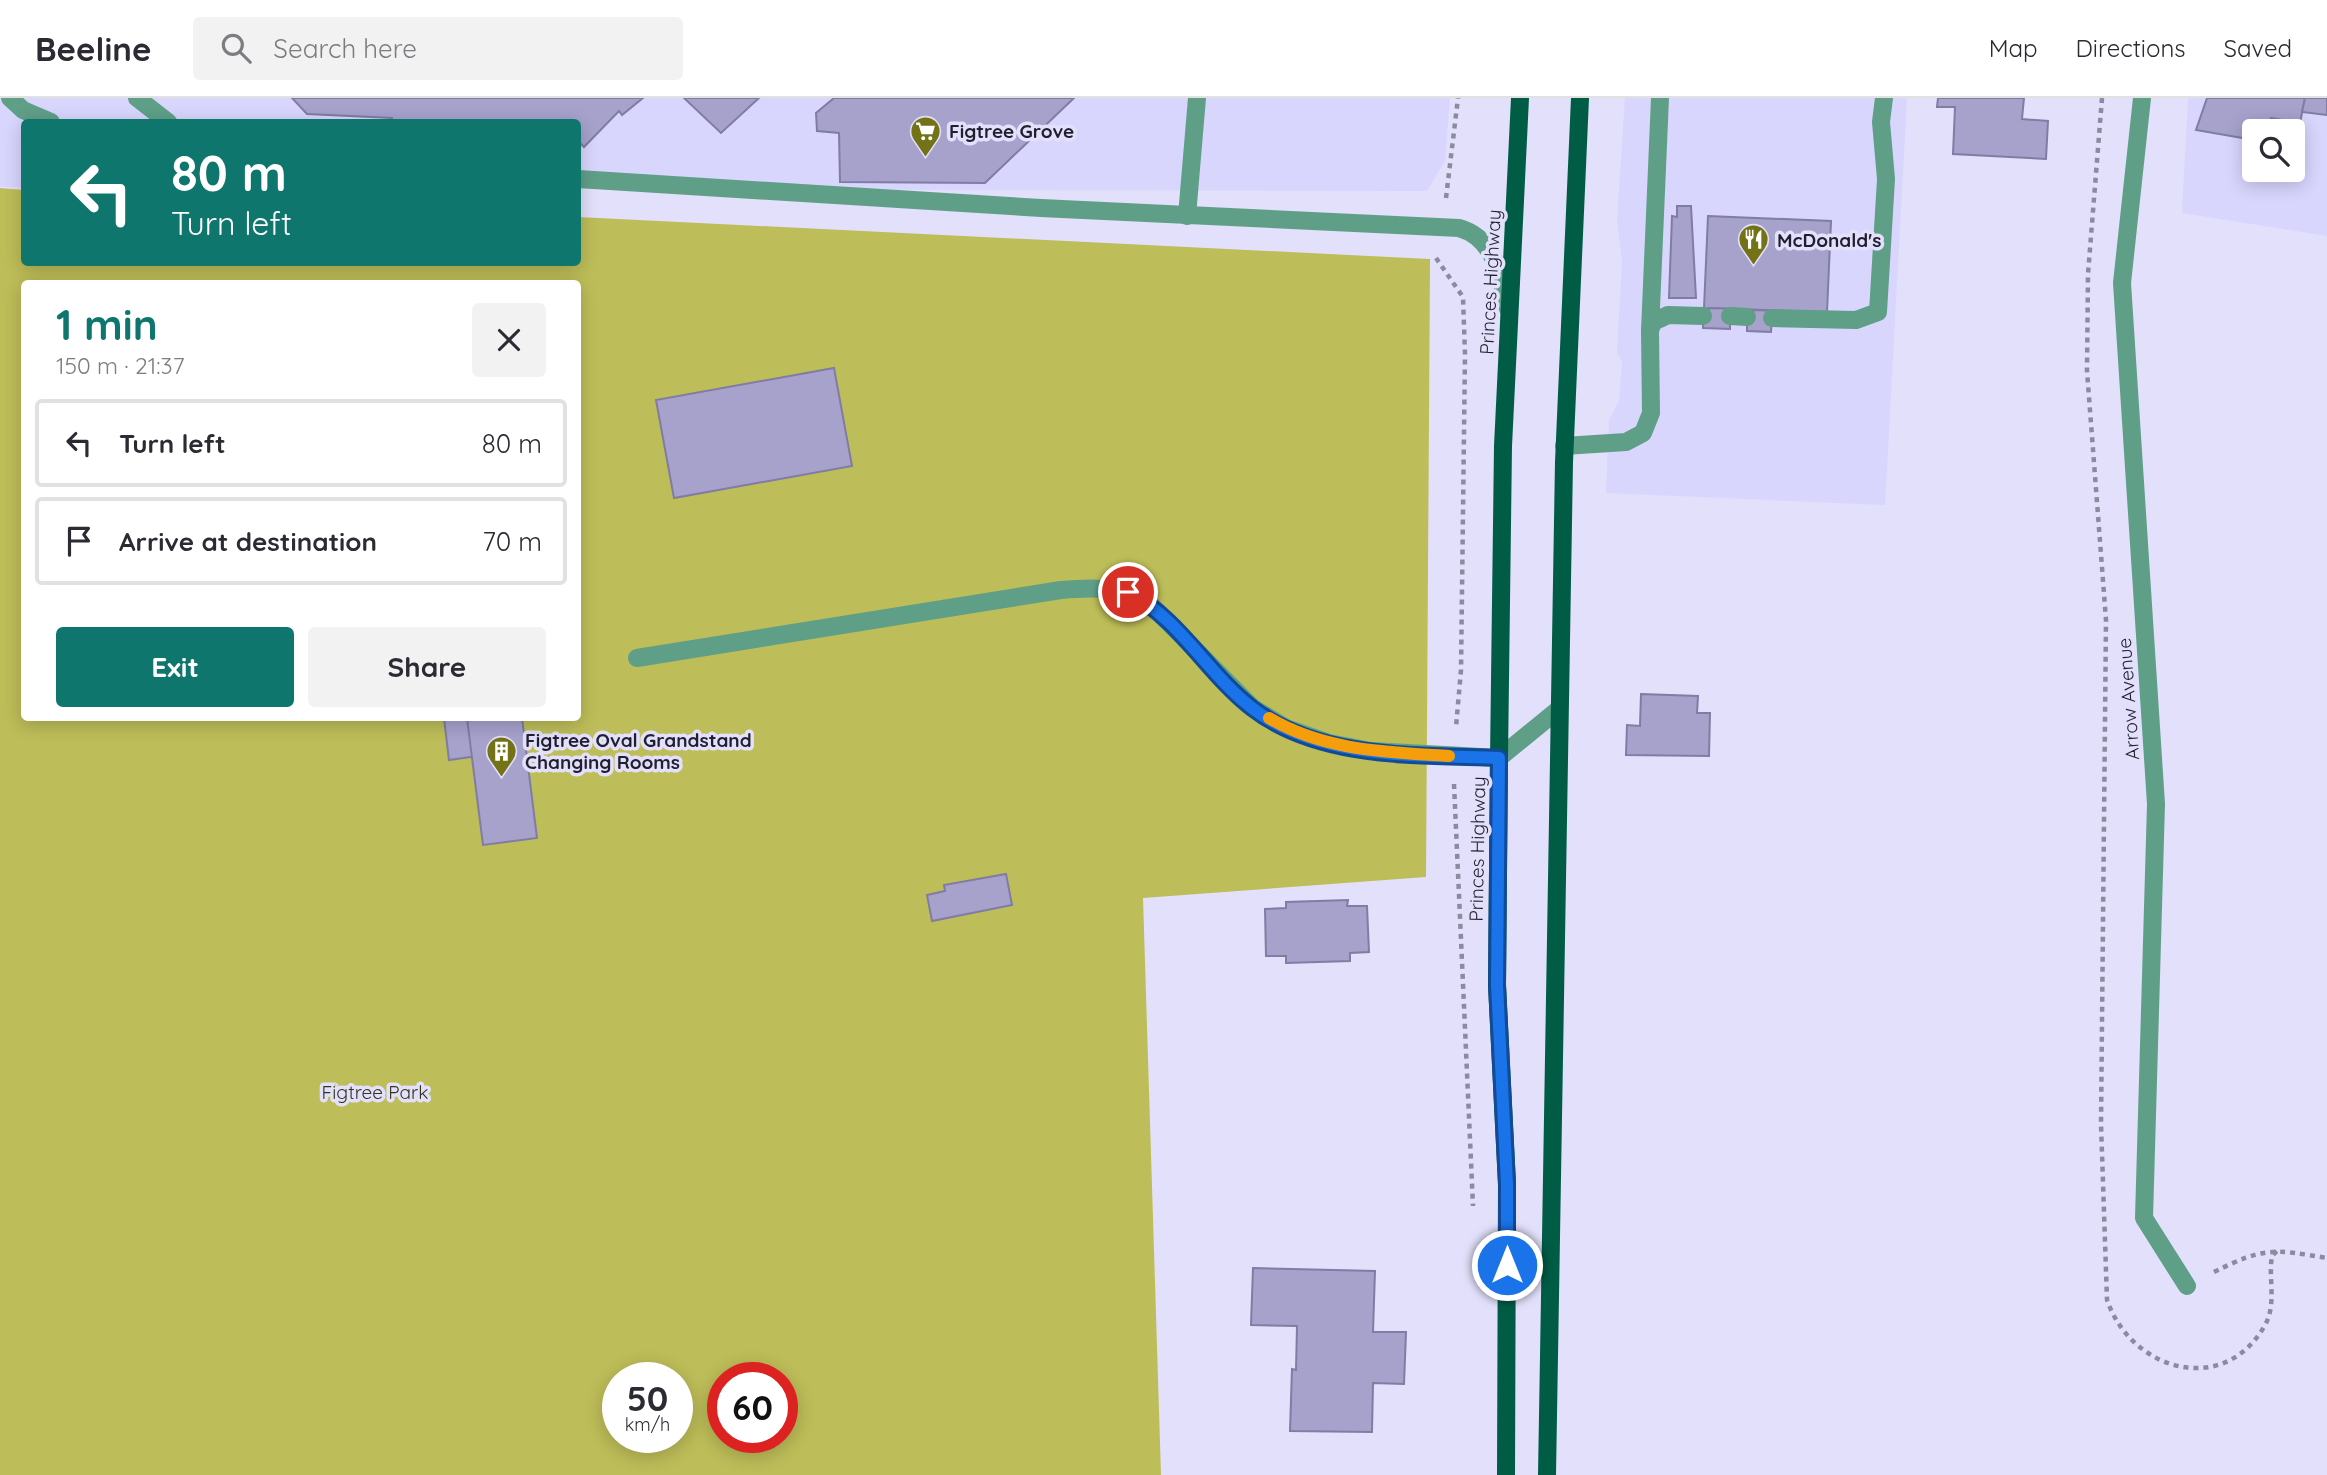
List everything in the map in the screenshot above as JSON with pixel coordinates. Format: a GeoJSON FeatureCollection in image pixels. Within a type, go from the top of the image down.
{"type":"FeatureCollection","features":[{"type":"Feature","properties":{"kind":"main road","name":"Princes Highway"},"geometry":{"type":"LineString","coordinates":[[1506,1475],[1507,1184],[1497,985],[1499,758],[1503,446],[1520,98]]}},
{"type":"Feature","properties":{"kind":"main road"},"geometry":{"type":"LineString","coordinates":[[1546,1475],[1564,446],[1580,98]]}},
{"type":"Feature","properties":{"kind":"street"},"geometry":{"type":"LineString","coordinates":[[10,98],[23,110],[44,119]]}},
{"type":"Feature","properties":{"kind":"street"},"geometry":{"type":"LineString","coordinates":[[137,98],[164,119]]}},
{"type":"Feature","properties":{"kind":"street"},"geometry":{"type":"LineString","coordinates":[[1187,216],[1197,98]]}},
{"type":"Feature","properties":{"kind":"street"},"geometry":{"type":"LineString","coordinates":[[1564,446],[1626,442],[1637,438],[1647,427],[1651,413],[1650,331],[1660,98]]}},
{"type":"Feature","properties":{"kind":"street"},"geometry":{"type":"LineString","coordinates":[[1772,318],[1856,320],[1878,312],[1886,179],[1881,122],[1884,98]]}},
{"type":"Feature","properties":{"kind":"street","name":"Arrow Avenue"},"geometry":{"type":"LineString","coordinates":[[2141,98],[2122,284],[2156,804],[2144,1218],[2187,1286]]}},
{"type":"Feature","properties":{"kind":"street"},"geometry":{"type":"LineString","coordinates":[[581,179],[1187,216],[1443,226],[1468,230],[1483,241],[1491,252],[1509,313]]}},
{"type":"Feature","properties":{"kind":"street"},"geometry":{"type":"LineString","coordinates":[[1650,331],[1653,322],[1661,317],[1703,316]]}},
{"type":"Feature","properties":{"kind":"street"},"geometry":{"type":"LineString","coordinates":[[637,658],[1061,590],[1106,589],[1128,592],[1147,601],[1253,708],[1286,728],[1329,743],[1371,751],[1499,758],[1559,709]]}},
{"type":"Feature","properties":{"kind":"path"},"geometry":{"type":"LineString","coordinates":[[2102,98],[2088,274],[2087,371],[2106,620],[2101,1124],[2107,1300],[2113,1318],[2124,1336],[2153,1358],[2169,1365],[2193,1368],[2216,1365],[2235,1356],[2265,1326],[2272,1309],[2272,1256],[2278,1250]]}},
{"type":"Feature","properties":{"kind":"path"},"geometry":{"type":"LineString","coordinates":[[2187,1286],[2249,1255],[2278,1250],[2327,1258]]}},
{"type":"Feature","properties":{"kind":"shaded area"},"geometry":{"type":"Polygon","coordinates":[[[0,98],[1450,98],[1445,161],[1427,191],[581,189],[581,119],[21,119],[21,187],[0,187],[0,98]]]}},
{"type":"Feature","properties":{"kind":"shaded area"},"geometry":{"type":"Polygon","coordinates":[[[1625,98],[1907,98],[1885,505],[1606,493],[1609,420],[1619,401],[1622,362],[1617,352],[1622,261],[1617,220],[1625,98]]]}},
{"type":"Feature","properties":{"kind":"shaded area"},"geometry":{"type":"Polygon","coordinates":[[[2188,98],[2327,98],[2327,236],[2182,213],[2188,98]]]}},
{"type":"Feature","properties":{"kind":"green space","name":"Figtree Park"},"geometry":{"type":"Polygon","coordinates":[[[0,188],[21,190],[21,266],[581,266],[581,217],[1430,259],[1426,877],[1143,898],[1161,1475],[0,1475],[0,188]]]}},
{"type":"Feature","properties":{"kind":"building"},"geometry":{"type":"Polygon","coordinates":[[[292,98],[643,98],[622,115],[619,111],[584,147],[581,144],[581,119],[392,119],[307,114],[292,98]]]}},
{"type":"Feature","properties":{"kind":"building"},"geometry":{"type":"Polygon","coordinates":[[[684,98],[759,98],[721,133],[684,98]]]}},
{"type":"Feature","properties":{"kind":"building","name":"Figtree Grove"},"geometry":{"type":"Polygon","coordinates":[[[834,98],[1074,98],[985,183],[840,182],[839,133],[817,131],[816,113],[834,98]]]}},
{"type":"Feature","properties":{"kind":"building"},"geometry":{"type":"Polygon","coordinates":[[[1938,98],[2024,98],[2022,119],[2048,121],[2046,159],[1953,154],[1955,107],[1937,107],[1938,98]]]}},
{"type":"Feature","properties":{"kind":"building"},"geometry":{"type":"Polygon","coordinates":[[[2207,98],[2305,98],[2301,119],[2242,119],[2242,138],[2196,130],[2207,98]]]}},
{"type":"Feature","properties":{"kind":"building"},"geometry":{"type":"Polygon","coordinates":[[[2305,98],[2327,98],[2327,115],[2302,112],[2305,98]]]}},
{"type":"Feature","properties":{"kind":"building"},"geometry":{"type":"Polygon","coordinates":[[[1677,206],[1691,206],[1696,298],[1669,298],[1672,216],[1677,217],[1677,206]]]}},
{"type":"Feature","properties":{"kind":"building"},"geometry":{"type":"Polygon","coordinates":[[[1708,216],[1831,221],[1827,312],[1704,308],[1708,216]]]}},
{"type":"Feature","properties":{"kind":"building"},"geometry":{"type":"Polygon","coordinates":[[[1710,308],[1736,309],[1730,316],[1730,329],[1703,328],[1703,316],[1710,308]]]}},
{"type":"Feature","properties":{"kind":"building"},"geometry":{"type":"Polygon","coordinates":[[[1754,310],[1779,311],[1772,318],[1771,332],[1747,331],[1747,317],[1754,310]]]}},
{"type":"Feature","properties":{"kind":"building"},"geometry":{"type":"Polygon","coordinates":[[[834,368],[852,466],[674,498],[656,400],[834,368]]]}},
{"type":"Feature","properties":{"kind":"building"},"geometry":{"type":"Polygon","coordinates":[[[1641,694],[1698,696],[1697,713],[1710,713],[1709,756],[1626,755],[1627,725],[1640,726],[1641,694]]]}},
{"type":"Feature","properties":{"kind":"building"},"geometry":{"type":"Polygon","coordinates":[[[444,721],[488,721],[492,754],[449,760],[444,721]]]}},
{"type":"Feature","properties":{"kind":"building","name":"Figtree Oval Grandstand Changing Rooms"},"geometry":{"type":"Polygon","coordinates":[[[467,721],[522,721],[537,838],[483,845],[467,721]]]}},
{"type":"Feature","properties":{"kind":"building"},"geometry":{"type":"Polygon","coordinates":[[[1006,874],[1012,905],[932,921],[927,895],[945,891],[944,885],[1006,874]]]}},
{"type":"Feature","properties":{"kind":"building"},"geometry":{"type":"Polygon","coordinates":[[[1348,900],[1347,906],[1367,906],[1369,952],[1350,953],[1350,961],[1286,963],[1286,956],[1266,956],[1265,909],[1286,908],[1286,902],[1348,900]]]}},
{"type":"Feature","properties":{"kind":"building"},"geometry":{"type":"Polygon","coordinates":[[[1253,1268],[1375,1271],[1373,1332],[1406,1332],[1404,1384],[1373,1383],[1372,1432],[1290,1431],[1292,1369],[1296,1370],[1297,1326],[1251,1325],[1253,1268]]]}},
{"type":"Feature","properties":{"kind":"slow traffic"},"geometry":{"type":"LineString","coordinates":[[1269,718],[1286,728],[1329,743],[1371,751],[1449,756]]}},
{"type":"Feature","properties":{"kind":"place","name":"Figtree Grove"},"geometry":{"type":"Point","coordinates":[926,158]}},
{"type":"Feature","properties":{"kind":"place","name":"McDonald's"},"geometry":{"type":"Point","coordinates":[1754,267]}},
{"type":"Feature","properties":{"kind":"place","name":"Figtree Oval Grandstand Changing Rooms"},"geometry":{"type":"Point","coordinates":[502,778]}},
{"type":"Feature","properties":{"kind":"route"},"geometry":{"type":"LineString","coordinates":[[1128,592],[1147,601],[1189,640],[1225,682],[1253,708],[1286,728],[1329,743],[1371,751],[1499,758],[1497,985],[1507,1184],[1507,1265]]}}]}
